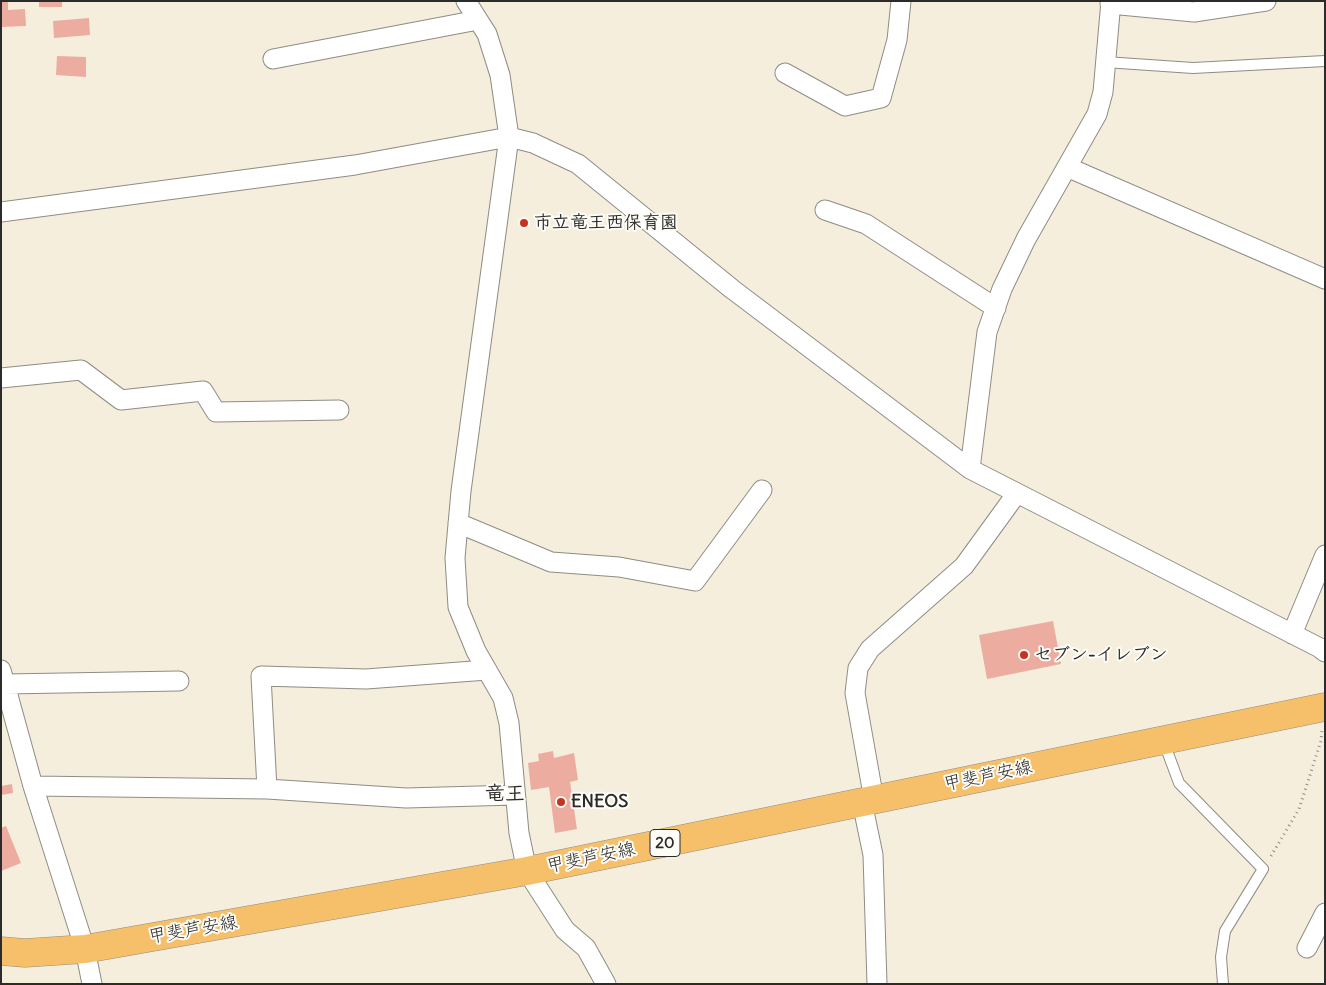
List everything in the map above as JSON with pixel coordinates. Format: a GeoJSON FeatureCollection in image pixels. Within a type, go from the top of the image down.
{"type":"FeatureCollection","features":[{"type":"Feature","properties":{"kind":"main road","name":"甲斐芦安線"},"geometry":{"type":"LineString","coordinates":[[1,951],[25,953],[85,949],[527,871],[1163,739],[1324,716]]}},
{"type":"Feature","properties":{"kind":"street"},"geometry":{"type":"LineString","coordinates":[[466,1],[488,34],[500,75],[509,137],[463,472],[456,558],[458,607],[476,650],[503,698],[509,723],[519,832],[527,871],[564,930],[586,948],[606,984]]}},
{"type":"Feature","properties":{"kind":"street"},"geometry":{"type":"LineString","coordinates":[[785,73],[844,106],[881,98],[897,40],[901,1]]}},
{"type":"Feature","properties":{"kind":"street"},"geometry":{"type":"LineString","coordinates":[[970,468],[987,332],[1002,290],[1026,239],[1097,114],[1103,92],[1110,3],[1194,12],[1266,1]]}},
{"type":"Feature","properties":{"kind":"street"},"geometry":{"type":"LineString","coordinates":[[272,59],[478,20]]}},
{"type":"Feature","properties":{"kind":"street"},"geometry":{"type":"LineString","coordinates":[[1,212],[355,165],[509,137],[533,143],[578,164],[732,289],[970,468],[1325,652]]}},
{"type":"Feature","properties":{"kind":"street"},"geometry":{"type":"LineString","coordinates":[[1067,167],[1325,279]]}},
{"type":"Feature","properties":{"kind":"street"},"geometry":{"type":"LineString","coordinates":[[825,210],[866,224],[996,308]]}},
{"type":"Feature","properties":{"kind":"street"},"geometry":{"type":"LineString","coordinates":[[1,378],[81,370],[121,400],[203,391],[216,412],[339,410]]}},
{"type":"Feature","properties":{"kind":"street"},"geometry":{"type":"LineString","coordinates":[[458,523],[551,562],[619,567],[696,581],[762,490]]}},
{"type":"Feature","properties":{"kind":"street"},"geometry":{"type":"LineString","coordinates":[[877,984],[874,855],[855,693],[858,668],[870,649],[964,566],[1016,493]]}},
{"type":"Feature","properties":{"kind":"street"},"geometry":{"type":"LineString","coordinates":[[1292,634],[1325,555]]}},
{"type":"Feature","properties":{"kind":"street"},"geometry":{"type":"LineString","coordinates":[[267,790],[261,676],[366,679],[487,670]]}},
{"type":"Feature","properties":{"kind":"street"},"geometry":{"type":"LineString","coordinates":[[92,984],[85,949],[33,786],[3,677],[179,681]]}},
{"type":"Feature","properties":{"kind":"street"},"geometry":{"type":"LineString","coordinates":[[33,786],[267,790],[406,798],[515,795]]}},
{"type":"Feature","properties":{"kind":"street"},"geometry":{"type":"LineString","coordinates":[[1306,948],[1325,913]]}},
{"type":"Feature","properties":{"kind":"lane"},"geometry":{"type":"LineString","coordinates":[[1105,62],[1193,68],[1325,61]]}},
{"type":"Feature","properties":{"kind":"lane"},"geometry":{"type":"LineString","coordinates":[[1163,739],[1179,783],[1263,869],[1225,931],[1221,957],[1223,984]]}},
{"type":"Feature","properties":{"kind":"path"},"geometry":{"type":"LineString","coordinates":[[1263,869],[1299,809],[1321,741],[1324,716]]}},
{"type":"Feature","properties":{"kind":"building"},"geometry":{"type":"Polygon","coordinates":[[[1,1],[8,1],[8,10],[25,9],[26,26],[1,27],[1,1]]]}},
{"type":"Feature","properties":{"kind":"building"},"geometry":{"type":"Polygon","coordinates":[[[39,1],[62,1],[62,7],[39,7],[39,1]]]}},
{"type":"Feature","properties":{"kind":"building"},"geometry":{"type":"Polygon","coordinates":[[[89,18],[90,35],[54,38],[53,21],[89,18]]]}},
{"type":"Feature","properties":{"kind":"building"},"geometry":{"type":"Polygon","coordinates":[[[57,56],[86,57],[86,77],[56,75],[57,56]]]}},
{"type":"Feature","properties":{"kind":"building"},"geometry":{"type":"Polygon","coordinates":[[[1053,621],[1061,664],[987,679],[979,635],[1053,621]]]}},
{"type":"Feature","properties":{"kind":"building"},"geometry":{"type":"Polygon","coordinates":[[[553,751],[554,758],[574,753],[578,780],[570,782],[577,829],[555,833],[549,787],[531,790],[528,763],[539,761],[538,754],[553,751]]]}},
{"type":"Feature","properties":{"kind":"building"},"geometry":{"type":"Polygon","coordinates":[[[12,784],[13,793],[1,795],[1,786],[12,784]]]}},
{"type":"Feature","properties":{"kind":"building"},"geometry":{"type":"Polygon","coordinates":[[[6,826],[21,863],[1,871],[1,828],[6,826]]]}},
{"type":"Feature","properties":{"kind":"place","name":"市立竜王西保育園"},"geometry":{"type":"Point","coordinates":[524,223]}},
{"type":"Feature","properties":{"kind":"place","name":"セブン-イレブン"},"geometry":{"type":"Point","coordinates":[1024,655]}},
{"type":"Feature","properties":{"kind":"place","name":"ENEOS"},"geometry":{"type":"Point","coordinates":[561,802]}},
{"type":"Feature","properties":{"kind":"district","name":"竜王"},"geometry":{"type":"Point","coordinates":[505,794]}}]}
